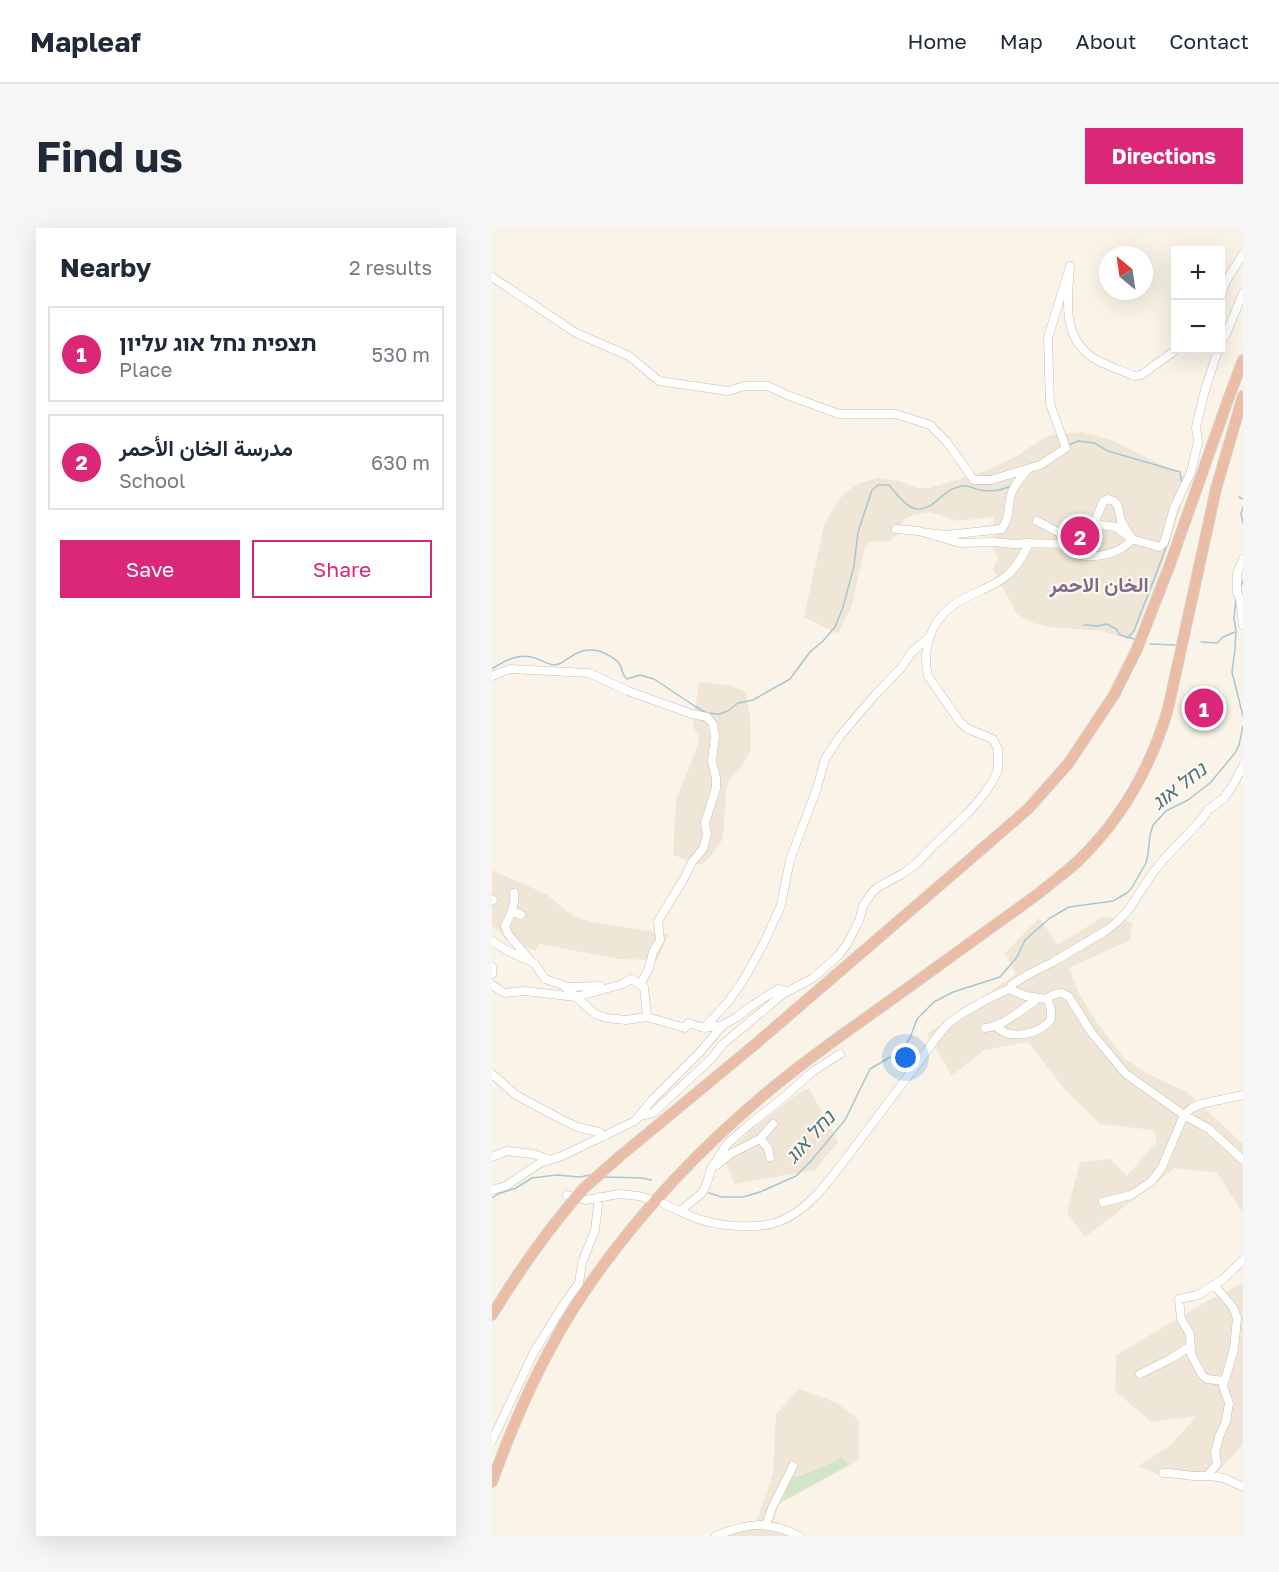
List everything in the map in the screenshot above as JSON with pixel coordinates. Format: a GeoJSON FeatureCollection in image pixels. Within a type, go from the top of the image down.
{"type":"FeatureCollection","features":[{"type":"Feature","properties":{"kind":"highway"},"geometry":{"type":"LineString","coordinates":[[492,1315],[531,1254],[584,1189],[1028,809],[1068,764],[1113,695],[1137,649],[1169,567],[1243,360]]}},
{"type":"Feature","properties":{"kind":"highway"},"geometry":{"type":"LineString","coordinates":[[492,1482],[516,1418],[563,1326],[602,1268],[634,1227],[680,1175],[728,1127],[797,1068],[1062,875],[1095,844],[1119,813],[1148,763],[1162,731],[1216,489],[1243,396]]}},
{"type":"Feature","properties":{"kind":"street"},"geometry":{"type":"LineString","coordinates":[[1225,285],[1243,254]]}},
{"type":"Feature","properties":{"kind":"street"},"geometry":{"type":"LineString","coordinates":[[492,277],[576,333],[629,356],[659,381],[728,391],[744,386],[768,386],[839,414],[896,414],[930,425],[946,441],[974,480],[991,480],[1040,465],[1066,448],[1050,404],[1048,338],[1070,266],[1067,315],[1074,339],[1091,357],[1134,376],[1141,375],[1171,354]]}},
{"type":"Feature","properties":{"kind":"street"},"geometry":{"type":"LineString","coordinates":[[1225,336],[1243,293]]}},
{"type":"Feature","properties":{"kind":"street"},"geometry":{"type":"LineString","coordinates":[[1132,539],[1121,521],[1118,506],[1114,501],[1108,499],[1103,502],[1095,521],[1100,525],[1116,527],[1132,539],[1159,547],[1164,543],[1174,508],[1191,472],[1198,442],[1196,427],[1217,354]]}},
{"type":"Feature","properties":{"kind":"street"},"geometry":{"type":"LineString","coordinates":[[927,533],[947,535],[1002,529],[1007,520],[1011,495],[1019,478],[1028,469]]}},
{"type":"Feature","properties":{"kind":"street"},"geometry":{"type":"LineString","coordinates":[[1037,522],[1058,532],[1074,546],[1090,555]]}},
{"type":"Feature","properties":{"kind":"street"},"geometry":{"type":"LineString","coordinates":[[896,530],[919,531],[960,543],[1059,544],[1079,555],[1113,553],[1127,546],[1132,539]]}},
{"type":"Feature","properties":{"kind":"street"},"geometry":{"type":"LineString","coordinates":[[640,1116],[653,1113],[711,1059],[723,1044],[787,991],[813,978],[839,955],[847,944],[859,921],[863,906],[871,894],[878,887],[904,873],[918,862],[969,812],[989,788],[998,770],[998,749],[993,739],[968,729],[960,722],[933,686],[928,676],[926,649],[936,622],[953,605],[1006,577],[1024,555],[1029,543]]}},
{"type":"Feature","properties":{"kind":"street"},"geometry":{"type":"LineString","coordinates":[[1243,559],[1237,573],[1243,625]]}},
{"type":"Feature","properties":{"kind":"street"},"geometry":{"type":"LineString","coordinates":[[704,1029],[728,1002],[744,979],[782,905],[790,860],[817,788],[825,759],[840,736],[875,695],[901,668],[912,652],[930,636]]}},
{"type":"Feature","properties":{"kind":"street"},"geometry":{"type":"LineString","coordinates":[[492,676],[510,669],[589,673],[628,691],[692,714],[707,717],[713,724],[715,736],[712,761],[716,788],[705,823],[707,834],[703,849],[692,862],[658,921],[660,940],[640,985]]}},
{"type":"Feature","properties":{"kind":"street"},"geometry":{"type":"LineString","coordinates":[[664,1204],[693,1218],[724,1226],[761,1225],[790,1216],[811,1200],[831,1178],[947,1025],[1117,922],[1134,903],[1164,859],[1208,810],[1224,798],[1243,766]]}},
{"type":"Feature","properties":{"kind":"street"},"geometry":{"type":"LineString","coordinates":[[514,893],[512,911],[505,926],[508,934],[545,979],[566,987],[595,1014],[626,1020],[647,1017],[685,1028],[688,1023],[704,1029],[723,1025],[778,989],[787,991]]}},
{"type":"Feature","properties":{"kind":"street"},"geometry":{"type":"LineString","coordinates":[[512,911],[521,915]]}},
{"type":"Feature","properties":{"kind":"street"},"geometry":{"type":"LineString","coordinates":[[492,941],[530,961]]}},
{"type":"Feature","properties":{"kind":"street"},"geometry":{"type":"LineString","coordinates":[[492,967],[492,974]]}},
{"type":"Feature","properties":{"kind":"street"},"geometry":{"type":"LineString","coordinates":[[492,985],[504,993],[525,991],[576,997],[631,980],[644,987],[647,1017]]}},
{"type":"Feature","properties":{"kind":"street"},"geometry":{"type":"LineString","coordinates":[[566,987],[610,987]]}},
{"type":"Feature","properties":{"kind":"street"},"geometry":{"type":"LineString","coordinates":[[1009,989],[1036,998],[1045,999],[1062,993],[1070,997],[1091,1032],[1126,1074],[1184,1115],[1209,1129],[1243,1160]]}},
{"type":"Feature","properties":{"kind":"street"},"geometry":{"type":"LineString","coordinates":[[985,1028],[1010,1018],[1036,998]]}},
{"type":"Feature","properties":{"kind":"street"},"geometry":{"type":"LineString","coordinates":[[996,1025],[999,1030],[1019,1035],[1043,1028],[1051,1019],[1051,1009],[1047,998]]}},
{"type":"Feature","properties":{"kind":"street"},"geometry":{"type":"LineString","coordinates":[[492,1190],[506,1186],[540,1163],[562,1156],[636,1121],[652,1100],[700,1052],[723,1025]]}},
{"type":"Feature","properties":{"kind":"street"},"geometry":{"type":"LineString","coordinates":[[680,1210],[701,1194],[711,1169],[728,1144],[812,1072],[840,1054]]}},
{"type":"Feature","properties":{"kind":"street"},"geometry":{"type":"LineString","coordinates":[[492,1074],[516,1095],[577,1127],[599,1132],[605,1136]]}},
{"type":"Feature","properties":{"kind":"street"},"geometry":{"type":"LineString","coordinates":[[1103,1202],[1131,1194],[1152,1181],[1162,1167],[1184,1115],[1192,1108],[1243,1095]]}},
{"type":"Feature","properties":{"kind":"street"},"geometry":{"type":"LineString","coordinates":[[711,1169],[730,1154],[760,1139],[773,1124]]}},
{"type":"Feature","properties":{"kind":"street"},"geometry":{"type":"LineString","coordinates":[[760,1139],[768,1148],[770,1157]]}},
{"type":"Feature","properties":{"kind":"street"},"geometry":{"type":"LineString","coordinates":[[492,1157],[507,1151],[533,1154],[549,1160]]}},
{"type":"Feature","properties":{"kind":"street"},"geometry":{"type":"LineString","coordinates":[[567,1195],[586,1200],[619,1194],[649,1199]]}},
{"type":"Feature","properties":{"kind":"street"},"geometry":{"type":"LineString","coordinates":[[492,1441],[534,1352],[579,1283],[582,1263],[595,1230],[598,1197]]}},
{"type":"Feature","properties":{"kind":"street"},"geometry":{"type":"LineString","coordinates":[[1224,1382],[1208,1379],[1202,1375],[1191,1354],[1190,1334],[1181,1319],[1179,1299],[1198,1295],[1214,1286],[1243,1260]]}},
{"type":"Feature","properties":{"kind":"street"},"geometry":{"type":"LineString","coordinates":[[1207,1476],[1217,1464],[1215,1452],[1218,1437],[1226,1420],[1228,1403],[1223,1386],[1234,1349],[1237,1318],[1233,1307],[1214,1286]]}},
{"type":"Feature","properties":{"kind":"street"},"geometry":{"type":"LineString","coordinates":[[1140,1374],[1191,1346]]}},
{"type":"Feature","properties":{"kind":"street"},"geometry":{"type":"LineString","coordinates":[[766,1525],[793,1466]]}},
{"type":"Feature","properties":{"kind":"street"},"geometry":{"type":"LineString","coordinates":[[1163,1473],[1224,1478],[1243,1487]]}},
{"type":"Feature","properties":{"kind":"street"},"geometry":{"type":"LineString","coordinates":[[716,1536],[757,1524],[785,1529],[799,1536]]}},
{"type":"Feature","properties":{"kind":"shaded area"},"geometry":{"type":"Polygon","coordinates":[[[1082,432],[1111,440],[1190,479],[1160,571],[1132,640],[1102,631],[1048,627],[1030,622],[1017,614],[993,570],[998,558],[994,550],[994,517],[958,521],[930,512],[904,519],[898,534],[890,541],[870,542],[865,547],[852,605],[838,634],[804,617],[824,526],[842,496],[857,484],[878,478],[899,481],[917,488],[930,488],[988,470],[1017,456],[1051,435],[1082,432]]]}},
{"type":"Feature","properties":{"kind":"shaded area"},"geometry":{"type":"Polygon","coordinates":[[[699,682],[728,685],[745,691],[750,715],[751,749],[744,763],[728,781],[722,840],[711,856],[701,865],[673,855],[676,800],[699,743],[693,726],[699,682]]]}},
{"type":"Feature","properties":{"kind":"shaded area"},"geometry":{"type":"Polygon","coordinates":[[[492,870],[546,894],[573,916],[592,922],[668,934],[658,960],[619,959],[539,944],[536,951],[506,940],[492,926],[492,870]]]}},
{"type":"Feature","properties":{"kind":"shaded area"},"geometry":{"type":"Polygon","coordinates":[[[1104,916],[1132,922],[1130,940],[1069,968],[1079,993],[1095,1020],[1125,1059],[1148,1074],[1187,1092],[1243,1144],[1243,1213],[1217,1173],[1175,1168],[1085,1237],[1067,1213],[1080,1162],[1110,1159],[1127,1176],[1157,1141],[1154,1130],[1100,1124],[1066,1091],[1028,1042],[984,1050],[952,1076],[927,1034],[1016,974],[1005,953],[1039,918],[1058,945],[1104,916]]]}},
{"type":"Feature","properties":{"kind":"shaded area"},"geometry":{"type":"Polygon","coordinates":[[[809,1088],[838,1142],[815,1170],[734,1184],[724,1157],[750,1131],[796,1095],[809,1088]]]}},
{"type":"Feature","properties":{"kind":"shaded area"},"geometry":{"type":"Polygon","coordinates":[[[1243,1283],[1243,1444],[1216,1474],[1183,1477],[1159,1475],[1138,1466],[1172,1444],[1196,1416],[1151,1422],[1115,1391],[1116,1355],[1204,1303],[1243,1283]]]}},
{"type":"Feature","properties":{"kind":"shaded area"},"geometry":{"type":"Polygon","coordinates":[[[799,1389],[835,1402],[859,1420],[859,1460],[779,1504],[773,1523],[803,1536],[710,1536],[732,1527],[757,1521],[773,1474],[776,1414],[799,1389]]]}},
{"type":"Feature","properties":{"kind":"green space"},"geometry":{"type":"Polygon","coordinates":[[[842,1457],[848,1465],[783,1501],[790,1477],[801,1476],[842,1457]]]}},
{"type":"Feature","properties":{"kind":"waterway"},"geometry":{"type":"LineString","coordinates":[[1067,446],[1078,441],[1094,443],[1108,451],[1180,472],[1182,483]]}},
{"type":"Feature","properties":{"kind":"waterway"},"geometry":{"type":"LineString","coordinates":[[492,669],[507,660],[523,656],[558,664],[579,652],[595,650],[615,659],[627,679],[640,675],[654,679],[707,713],[719,714],[728,711],[738,703],[753,700],[790,679],[810,652],[835,627],[854,566],[858,532],[872,490],[878,485],[889,485],[905,503],[917,509],[929,506],[947,492],[961,486],[993,491],[1013,485]]}},
{"type":"Feature","properties":{"kind":"waterway"},"geometry":{"type":"LineString","coordinates":[[1239,497],[1243,499]]}},
{"type":"Feature","properties":{"kind":"waterway"},"geometry":{"type":"LineString","coordinates":[[1243,507],[1241,514],[1243,523]]}},
{"type":"Feature","properties":{"kind":"waterway"},"geometry":{"type":"LineString","coordinates":[[1127,638],[1134,631],[1169,540]]}},
{"type":"Feature","properties":{"kind":"waterway","name":"נחל אוג"},"geometry":{"type":"LineString","coordinates":[[1241,586],[1243,581]]}},
{"type":"Feature","properties":{"kind":"waterway","name":"נחל אוג"},"geometry":{"type":"LineString","coordinates":[[1236,599],[1232,672],[1243,716]]}},
{"type":"Feature","properties":{"kind":"waterway"},"geometry":{"type":"LineString","coordinates":[[1084,625],[1107,624],[1116,629],[1120,635],[1134,639]]}},
{"type":"Feature","properties":{"kind":"waterway"},"geometry":{"type":"LineString","coordinates":[[1201,642],[1217,643],[1223,637],[1235,632]]}},
{"type":"Feature","properties":{"kind":"waterway"},"geometry":{"type":"LineString","coordinates":[[1150,644],[1175,645]]}},
{"type":"Feature","properties":{"kind":"waterway","name":"נחל אוג"},"geometry":{"type":"LineString","coordinates":[[709,1193],[722,1197],[743,1197],[796,1176],[845,1120],[870,1069],[902,1050],[910,1038],[917,1019],[934,1002],[953,992],[1000,977],[1017,957],[1025,940],[1050,918],[1069,907],[1113,901],[1127,893],[1146,863],[1153,825],[1166,811],[1188,800],[1210,783],[1235,753],[1243,726]]}},
{"type":"Feature","properties":{"kind":"waterway","name":"נחל אוג"},"geometry":{"type":"LineString","coordinates":[[492,1198],[532,1178],[590,1175]]}},
{"type":"Feature","properties":{"kind":"waterway","name":"נחל אוג"},"geometry":{"type":"LineString","coordinates":[[604,1177],[651,1180]]}},
{"type":"Feature","properties":{"kind":"place","name":"مدرسة الخان الأحمر"},"geometry":{"type":"Point","coordinates":[1080,536]}},
{"type":"Feature","properties":{"kind":"place","name":"תצפית נחל אוג עליון"},"geometry":{"type":"Point","coordinates":[1204,708]}},
{"type":"Feature","properties":{"kind":"district","name":"الخان الاحمر"},"geometry":{"type":"Point","coordinates":[1099,585]}}]}
